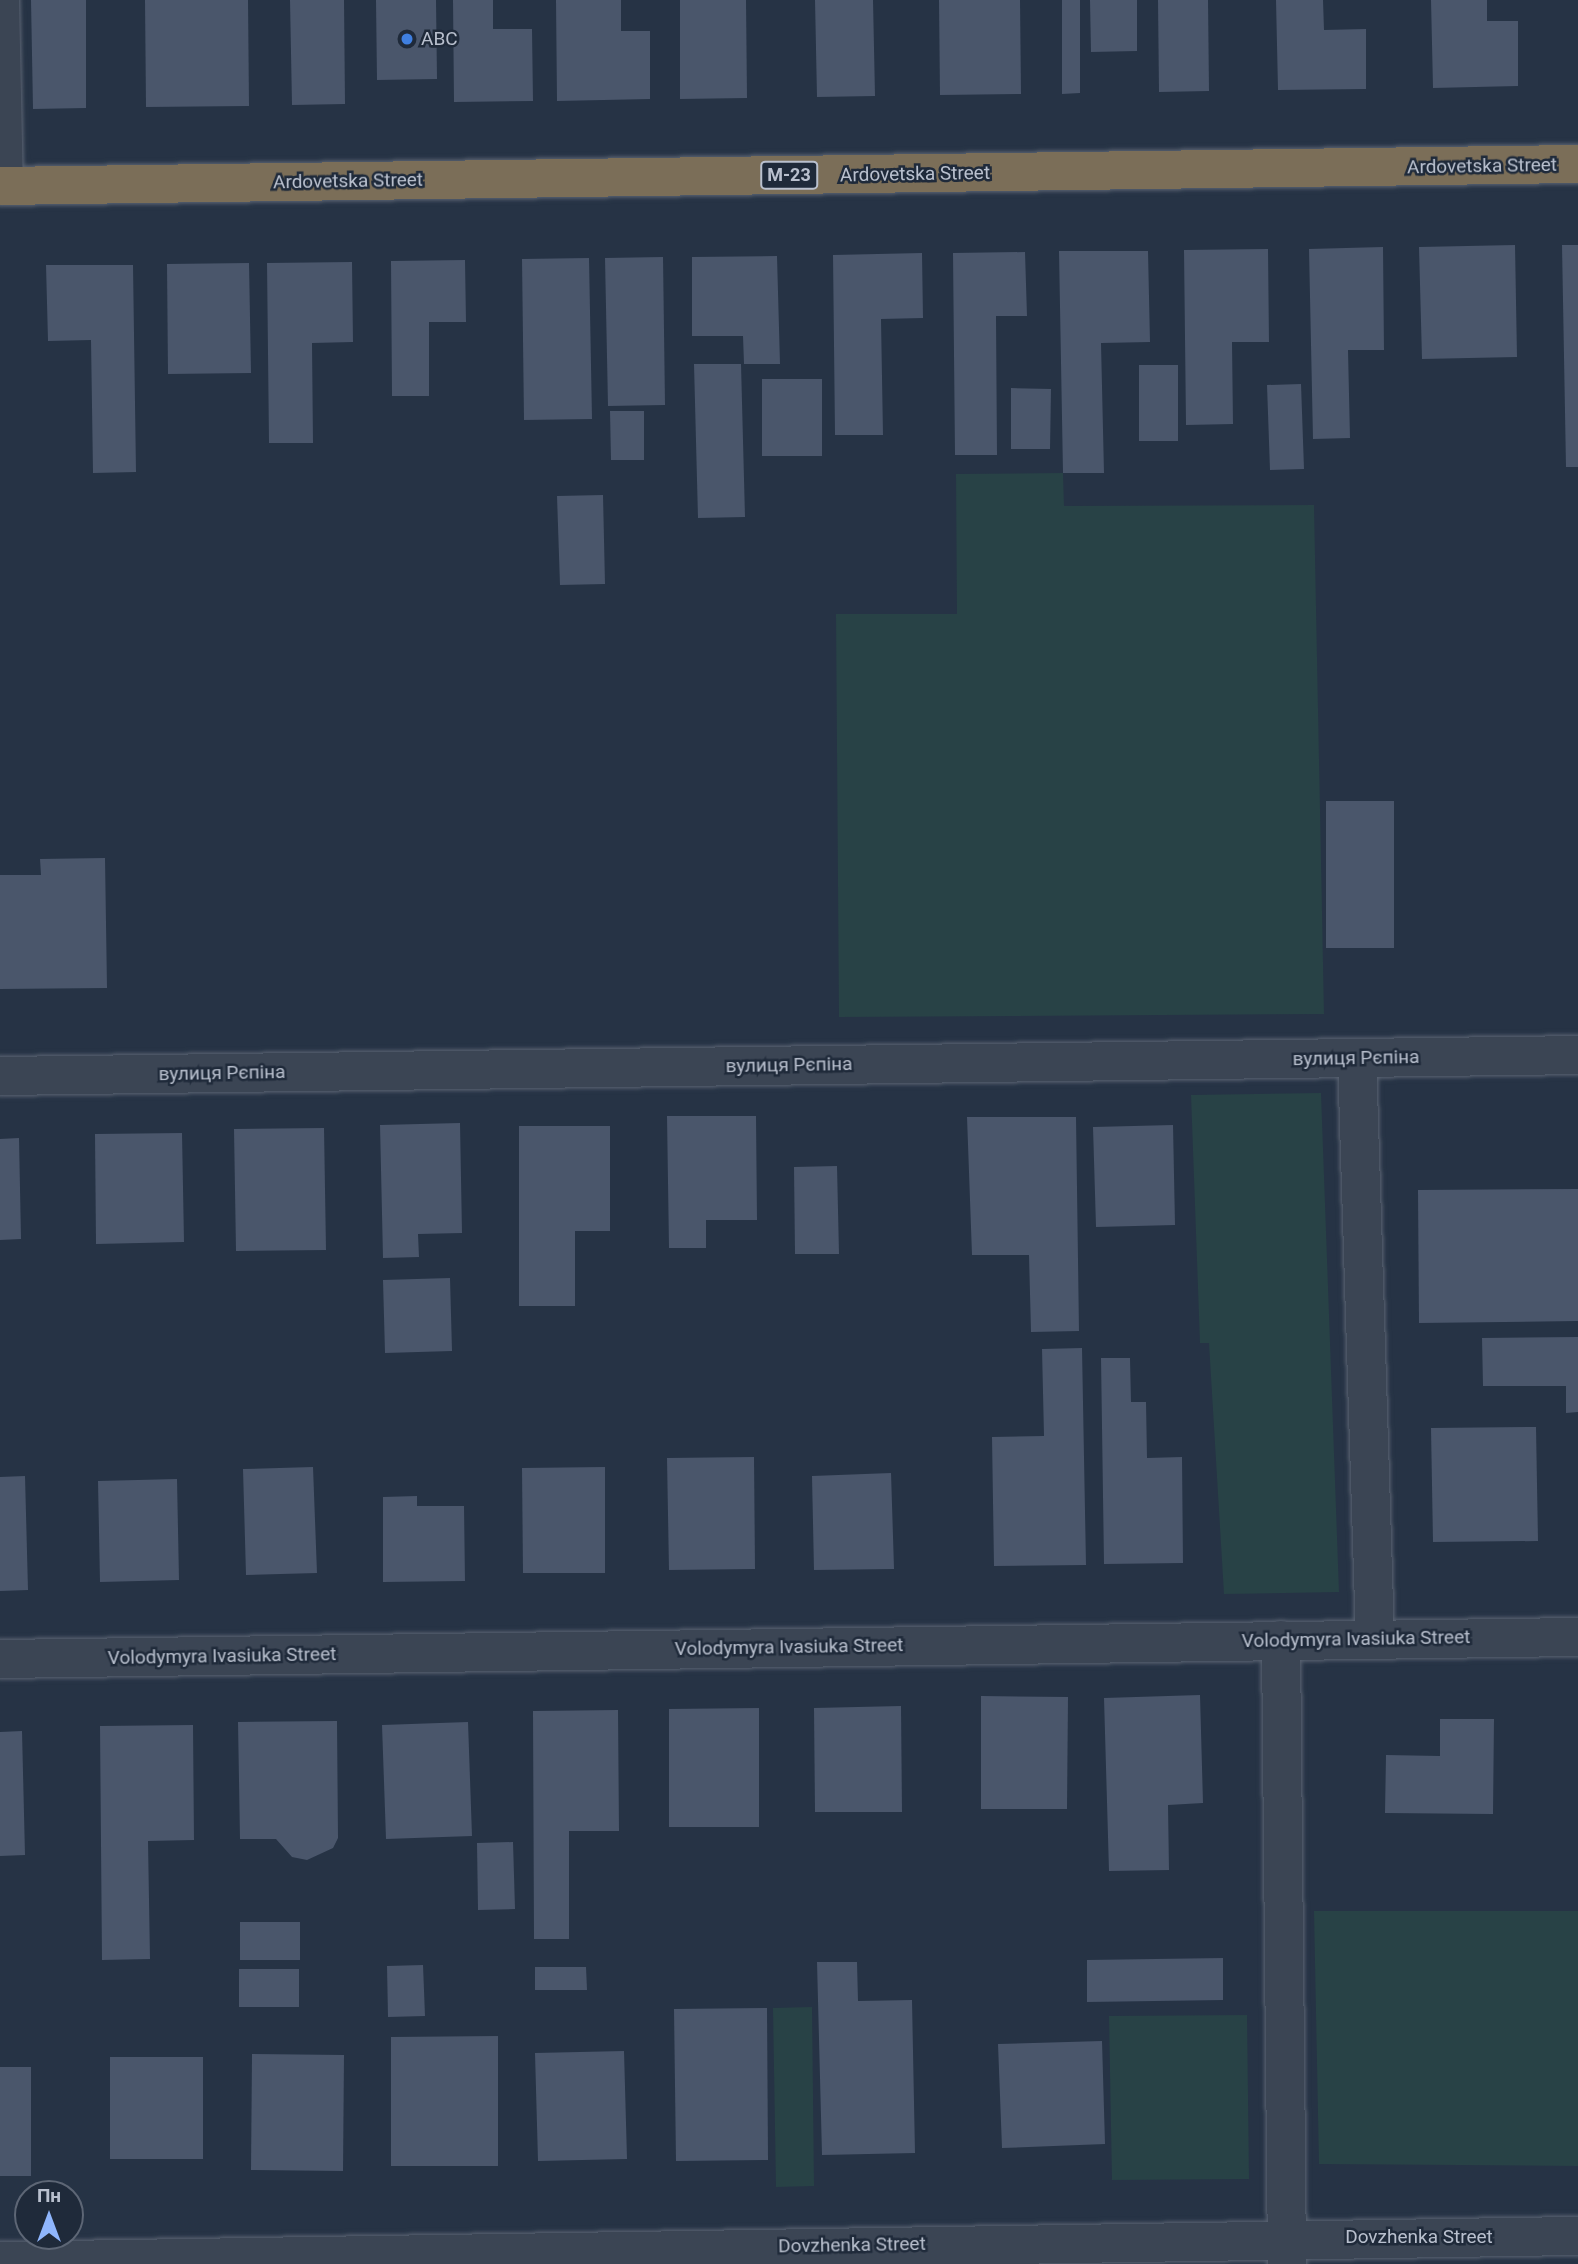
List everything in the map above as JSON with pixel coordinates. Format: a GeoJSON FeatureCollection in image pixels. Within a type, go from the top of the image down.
{"type":"FeatureCollection","features":[{"type":"Feature","properties":{"kind":"highway","name":"Ardovetska Street"},"geometry":{"type":"LineString","coordinates":[[5,186],[1578,164]]}},
{"type":"Feature","properties":{"kind":"street","name":"вулиця Рєпіна"},"geometry":{"type":"LineString","coordinates":[[0,1076],[1578,1055]]}},
{"type":"Feature","properties":{"kind":"street"},"geometry":{"type":"LineString","coordinates":[[1357,1058],[1375,1638]]}},
{"type":"Feature","properties":{"kind":"street","name":"Volodymyra Ivasiuka Street"},"geometry":{"type":"LineString","coordinates":[[0,1659],[1578,1637]]}},
{"type":"Feature","properties":{"kind":"street"},"geometry":{"type":"LineString","coordinates":[[1281,1640],[1287,2251]]}},
{"type":"Feature","properties":{"kind":"street","name":"Dovzhenka Street"},"geometry":{"type":"LineString","coordinates":[[0,2261],[1287,2251],[1578,2236]]}},
{"type":"Feature","properties":{"kind":"lane"},"geometry":{"type":"LineString","coordinates":[[5,186],[7,0]]}},
{"type":"Feature","properties":{"kind":"green space"},"geometry":{"type":"Polygon","coordinates":[[[1063,473],[1064,506],[1314,505],[1324,1014],[839,1017],[836,614],[957,614],[956,474],[1063,473]]]}},
{"type":"Feature","properties":{"kind":"green space"},"geometry":{"type":"Polygon","coordinates":[[[1321,1093],[1339,1592],[1224,1594],[1209,1343],[1200,1343],[1191,1095],[1321,1093]]]}},
{"type":"Feature","properties":{"kind":"green space"},"geometry":{"type":"Polygon","coordinates":[[[1314,1911],[1578,1911],[1578,2166],[1319,2164],[1314,1911]]]}},
{"type":"Feature","properties":{"kind":"green space"},"geometry":{"type":"Polygon","coordinates":[[[812,2007],[814,2186],[776,2187],[773,2008],[812,2007]]]}},
{"type":"Feature","properties":{"kind":"green space"},"geometry":{"type":"Polygon","coordinates":[[[1247,2015],[1249,2179],[1112,2180],[1109,2016],[1247,2015]]]}},
{"type":"Feature","properties":{"kind":"building"},"geometry":{"type":"Polygon","coordinates":[[[31,0],[86,0],[86,108],[33,109],[31,0]]]}},
{"type":"Feature","properties":{"kind":"building"},"geometry":{"type":"Polygon","coordinates":[[[145,0],[248,0],[249,106],[146,107],[145,0]]]}},
{"type":"Feature","properties":{"kind":"building"},"geometry":{"type":"Polygon","coordinates":[[[290,0],[344,0],[345,104],[292,105],[290,0]]]}},
{"type":"Feature","properties":{"kind":"building","name":"ABC"},"geometry":{"type":"Polygon","coordinates":[[[376,0],[436,0],[437,79],[377,80],[376,0]]]}},
{"type":"Feature","properties":{"kind":"building"},"geometry":{"type":"Polygon","coordinates":[[[453,0],[493,0],[493,29],[532,29],[533,101],[454,102],[453,0]]]}},
{"type":"Feature","properties":{"kind":"building"},"geometry":{"type":"Polygon","coordinates":[[[556,0],[621,0],[621,31],[650,31],[650,99],[557,101],[556,0]]]}},
{"type":"Feature","properties":{"kind":"building"},"geometry":{"type":"Polygon","coordinates":[[[680,0],[746,0],[747,98],[680,99],[680,0]]]}},
{"type":"Feature","properties":{"kind":"building"},"geometry":{"type":"Polygon","coordinates":[[[815,0],[873,0],[875,96],[817,97],[815,0]]]}},
{"type":"Feature","properties":{"kind":"building"},"geometry":{"type":"Polygon","coordinates":[[[939,0],[1020,0],[1021,94],[940,95],[939,0]]]}},
{"type":"Feature","properties":{"kind":"building"},"geometry":{"type":"Polygon","coordinates":[[[1062,0],[1080,0],[1080,93],[1062,94],[1062,0]]]}},
{"type":"Feature","properties":{"kind":"building"},"geometry":{"type":"Polygon","coordinates":[[[1090,0],[1137,0],[1137,51],[1091,52],[1090,0]]]}},
{"type":"Feature","properties":{"kind":"building"},"geometry":{"type":"Polygon","coordinates":[[[1158,0],[1208,0],[1209,91],[1159,92],[1158,0]]]}},
{"type":"Feature","properties":{"kind":"building"},"geometry":{"type":"Polygon","coordinates":[[[1276,0],[1323,0],[1324,30],[1366,29],[1366,89],[1278,90],[1276,0]]]}},
{"type":"Feature","properties":{"kind":"building"},"geometry":{"type":"Polygon","coordinates":[[[1431,0],[1487,0],[1487,21],[1518,21],[1518,86],[1433,88],[1431,0]]]}},
{"type":"Feature","properties":{"kind":"building"},"geometry":{"type":"Polygon","coordinates":[[[1515,245],[1517,357],[1422,359],[1419,247],[1515,245]]]}},
{"type":"Feature","properties":{"kind":"building"},"geometry":{"type":"Polygon","coordinates":[[[1562,245],[1578,245],[1578,467],[1566,467],[1562,245]]]}},
{"type":"Feature","properties":{"kind":"building"},"geometry":{"type":"Polygon","coordinates":[[[1383,247],[1384,350],[1348,350],[1350,438],[1313,439],[1309,249],[1383,247]]]}},
{"type":"Feature","properties":{"kind":"building"},"geometry":{"type":"Polygon","coordinates":[[[1268,249],[1269,342],[1232,342],[1233,424],[1186,425],[1184,250],[1268,249]]]}},
{"type":"Feature","properties":{"kind":"building"},"geometry":{"type":"Polygon","coordinates":[[[1059,251],[1148,251],[1150,342],[1101,343],[1104,473],[1063,473],[1059,251]]]}},
{"type":"Feature","properties":{"kind":"building"},"geometry":{"type":"Polygon","coordinates":[[[1025,252],[1027,316],[996,316],[997,455],[955,455],[953,253],[1025,252]]]}},
{"type":"Feature","properties":{"kind":"building"},"geometry":{"type":"Polygon","coordinates":[[[922,253],[923,318],[881,319],[883,435],[835,435],[833,255],[922,253]]]}},
{"type":"Feature","properties":{"kind":"building"},"geometry":{"type":"Polygon","coordinates":[[[777,256],[780,364],[744,364],[743,336],[692,336],[692,257],[777,256]]]}},
{"type":"Feature","properties":{"kind":"building"},"geometry":{"type":"Polygon","coordinates":[[[663,257],[665,405],[608,406],[605,258],[663,257]]]}},
{"type":"Feature","properties":{"kind":"building"},"geometry":{"type":"Polygon","coordinates":[[[589,258],[592,419],[524,420],[522,259],[589,258]]]}},
{"type":"Feature","properties":{"kind":"building"},"geometry":{"type":"Polygon","coordinates":[[[465,260],[466,322],[429,322],[429,396],[392,396],[391,261],[465,260]]]}},
{"type":"Feature","properties":{"kind":"building"},"geometry":{"type":"Polygon","coordinates":[[[352,262],[353,342],[312,343],[313,443],[269,443],[267,263],[352,262]]]}},
{"type":"Feature","properties":{"kind":"building"},"geometry":{"type":"Polygon","coordinates":[[[249,263],[251,373],[168,374],[167,264],[249,263]]]}},
{"type":"Feature","properties":{"kind":"building"},"geometry":{"type":"Polygon","coordinates":[[[46,265],[133,265],[136,472],[93,473],[91,340],[48,341],[46,265]]]}},
{"type":"Feature","properties":{"kind":"building"},"geometry":{"type":"Polygon","coordinates":[[[694,364],[741,364],[745,517],[698,518],[694,364]]]}},
{"type":"Feature","properties":{"kind":"building"},"geometry":{"type":"Polygon","coordinates":[[[1139,365],[1178,365],[1178,441],[1139,441],[1139,365]]]}},
{"type":"Feature","properties":{"kind":"building"},"geometry":{"type":"Polygon","coordinates":[[[762,379],[822,379],[822,456],[762,456],[762,379]]]}},
{"type":"Feature","properties":{"kind":"building"},"geometry":{"type":"Polygon","coordinates":[[[1301,384],[1304,469],[1270,470],[1267,385],[1301,384]]]}},
{"type":"Feature","properties":{"kind":"building"},"geometry":{"type":"Polygon","coordinates":[[[1011,388],[1051,389],[1050,449],[1011,449],[1011,388]]]}},
{"type":"Feature","properties":{"kind":"building"},"geometry":{"type":"Polygon","coordinates":[[[610,411],[644,411],[644,460],[611,460],[610,411]]]}},
{"type":"Feature","properties":{"kind":"building"},"geometry":{"type":"Polygon","coordinates":[[[603,495],[605,584],[560,585],[557,496],[603,495]]]}},
{"type":"Feature","properties":{"kind":"building"},"geometry":{"type":"Polygon","coordinates":[[[1326,801],[1394,801],[1394,948],[1326,948],[1326,801]]]}},
{"type":"Feature","properties":{"kind":"building"},"geometry":{"type":"Polygon","coordinates":[[[105,858],[107,988],[0,989],[0,875],[41,875],[40,859],[105,858]]]}},
{"type":"Feature","properties":{"kind":"building"},"geometry":{"type":"Polygon","coordinates":[[[667,1116],[756,1116],[757,1220],[706,1220],[706,1248],[669,1248],[667,1116]]]}},
{"type":"Feature","properties":{"kind":"building"},"geometry":{"type":"Polygon","coordinates":[[[967,1117],[1076,1117],[1079,1331],[1031,1332],[1029,1255],[972,1255],[967,1117]]]}},
{"type":"Feature","properties":{"kind":"building"},"geometry":{"type":"Polygon","coordinates":[[[460,1123],[462,1233],[418,1234],[419,1257],[383,1258],[380,1125],[460,1123]]]}},
{"type":"Feature","properties":{"kind":"building"},"geometry":{"type":"Polygon","coordinates":[[[1173,1125],[1175,1225],[1096,1227],[1093,1127],[1173,1125]]]}},
{"type":"Feature","properties":{"kind":"building"},"geometry":{"type":"Polygon","coordinates":[[[519,1126],[610,1126],[610,1231],[575,1231],[575,1306],[519,1306],[519,1126]]]}},
{"type":"Feature","properties":{"kind":"building"},"geometry":{"type":"Polygon","coordinates":[[[324,1128],[326,1250],[236,1251],[234,1129],[324,1128]]]}},
{"type":"Feature","properties":{"kind":"building"},"geometry":{"type":"Polygon","coordinates":[[[182,1133],[184,1242],[96,1244],[95,1134],[182,1133]]]}},
{"type":"Feature","properties":{"kind":"building"},"geometry":{"type":"Polygon","coordinates":[[[19,1138],[21,1239],[0,1240],[0,1139],[19,1138]]]}},
{"type":"Feature","properties":{"kind":"building"},"geometry":{"type":"Polygon","coordinates":[[[837,1166],[839,1254],[795,1254],[794,1167],[837,1166]]]}},
{"type":"Feature","properties":{"kind":"building"},"geometry":{"type":"Polygon","coordinates":[[[1578,1189],[1578,1321],[1419,1323],[1418,1190],[1578,1189]]]}},
{"type":"Feature","properties":{"kind":"building"},"geometry":{"type":"Polygon","coordinates":[[[450,1278],[452,1351],[385,1353],[383,1280],[450,1278]]]}},
{"type":"Feature","properties":{"kind":"building"},"geometry":{"type":"Polygon","coordinates":[[[1578,1337],[1578,1412],[1566,1413],[1566,1386],[1483,1386],[1482,1338],[1578,1337]]]}},
{"type":"Feature","properties":{"kind":"building"},"geometry":{"type":"Polygon","coordinates":[[[1082,1348],[1086,1565],[994,1566],[992,1437],[1044,1436],[1042,1349],[1082,1348]]]}},
{"type":"Feature","properties":{"kind":"building"},"geometry":{"type":"Polygon","coordinates":[[[1101,1358],[1130,1358],[1131,1402],[1146,1402],[1147,1458],[1182,1457],[1183,1563],[1104,1564],[1101,1358]]]}},
{"type":"Feature","properties":{"kind":"building"},"geometry":{"type":"Polygon","coordinates":[[[1536,1427],[1538,1541],[1433,1542],[1431,1428],[1536,1427]]]}},
{"type":"Feature","properties":{"kind":"building"},"geometry":{"type":"Polygon","coordinates":[[[754,1457],[755,1569],[669,1570],[667,1458],[754,1457]]]}},
{"type":"Feature","properties":{"kind":"building"},"geometry":{"type":"Polygon","coordinates":[[[313,1467],[317,1573],[246,1575],[243,1469],[313,1467]]]}},
{"type":"Feature","properties":{"kind":"building"},"geometry":{"type":"Polygon","coordinates":[[[605,1467],[605,1573],[523,1573],[522,1468],[605,1467]]]}},
{"type":"Feature","properties":{"kind":"building"},"geometry":{"type":"Polygon","coordinates":[[[891,1473],[894,1569],[814,1570],[812,1476],[891,1473]]]}},
{"type":"Feature","properties":{"kind":"building"},"geometry":{"type":"Polygon","coordinates":[[[25,1476],[28,1590],[0,1591],[0,1477],[25,1476]]]}},
{"type":"Feature","properties":{"kind":"building"},"geometry":{"type":"Polygon","coordinates":[[[177,1479],[179,1580],[100,1582],[98,1481],[177,1479]]]}},
{"type":"Feature","properties":{"kind":"building"},"geometry":{"type":"Polygon","coordinates":[[[417,1496],[417,1506],[464,1506],[465,1581],[383,1582],[383,1497],[417,1496]]]}},
{"type":"Feature","properties":{"kind":"building"},"geometry":{"type":"Polygon","coordinates":[[[1200,1695],[1203,1803],[1168,1805],[1169,1870],[1109,1871],[1104,1698],[1200,1695]]]}},
{"type":"Feature","properties":{"kind":"building"},"geometry":{"type":"Polygon","coordinates":[[[981,1696],[1068,1697],[1067,1809],[981,1809],[981,1696]]]}},
{"type":"Feature","properties":{"kind":"building"},"geometry":{"type":"Polygon","coordinates":[[[901,1706],[902,1812],[815,1812],[814,1708],[901,1706]]]}},
{"type":"Feature","properties":{"kind":"building"},"geometry":{"type":"Polygon","coordinates":[[[759,1708],[759,1827],[669,1827],[669,1709],[759,1708]]]}},
{"type":"Feature","properties":{"kind":"building"},"geometry":{"type":"Polygon","coordinates":[[[618,1710],[619,1831],[569,1831],[569,1939],[534,1939],[533,1711],[618,1710]]]}},
{"type":"Feature","properties":{"kind":"building"},"geometry":{"type":"Polygon","coordinates":[[[1440,1719],[1494,1719],[1493,1814],[1385,1813],[1386,1755],[1440,1756],[1440,1719]]]}},
{"type":"Feature","properties":{"kind":"building"},"geometry":{"type":"Polygon","coordinates":[[[337,1721],[338,1838],[333,1848],[307,1860],[292,1857],[276,1839],[240,1839],[238,1722],[337,1721]]]}},
{"type":"Feature","properties":{"kind":"building"},"geometry":{"type":"Polygon","coordinates":[[[468,1722],[472,1836],[386,1839],[382,1725],[468,1722]]]}},
{"type":"Feature","properties":{"kind":"building"},"geometry":{"type":"Polygon","coordinates":[[[193,1725],[194,1840],[148,1841],[150,1959],[102,1960],[100,1726],[193,1725]]]}},
{"type":"Feature","properties":{"kind":"building"},"geometry":{"type":"Polygon","coordinates":[[[22,1731],[25,1855],[0,1856],[0,1732],[22,1731]]]}},
{"type":"Feature","properties":{"kind":"building"},"geometry":{"type":"Polygon","coordinates":[[[513,1842],[515,1909],[478,1910],[477,1843],[513,1842]]]}},
{"type":"Feature","properties":{"kind":"building"},"geometry":{"type":"Polygon","coordinates":[[[240,1922],[300,1922],[300,1960],[240,1960],[240,1922]]]}},
{"type":"Feature","properties":{"kind":"building"},"geometry":{"type":"Polygon","coordinates":[[[1223,1958],[1223,2000],[1087,2002],[1087,1960],[1223,1958]]]}},
{"type":"Feature","properties":{"kind":"building"},"geometry":{"type":"Polygon","coordinates":[[[817,1962],[857,1962],[858,2001],[912,2000],[915,2153],[822,2155],[817,1962]]]}},
{"type":"Feature","properties":{"kind":"building"},"geometry":{"type":"Polygon","coordinates":[[[423,1965],[425,2016],[388,2017],[387,1966],[423,1965]]]}},
{"type":"Feature","properties":{"kind":"building"},"geometry":{"type":"Polygon","coordinates":[[[535,1967],[586,1967],[587,1990],[535,1990],[535,1967]]]}},
{"type":"Feature","properties":{"kind":"building"},"geometry":{"type":"Polygon","coordinates":[[[239,1969],[299,1969],[299,2007],[239,2007],[239,1969]]]}},
{"type":"Feature","properties":{"kind":"building"},"geometry":{"type":"Polygon","coordinates":[[[767,2008],[768,2160],[676,2161],[674,2009],[767,2008]]]}},
{"type":"Feature","properties":{"kind":"building"},"geometry":{"type":"Polygon","coordinates":[[[498,2036],[498,2166],[391,2166],[391,2037],[498,2036]]]}},
{"type":"Feature","properties":{"kind":"building"},"geometry":{"type":"Polygon","coordinates":[[[1102,2041],[1105,2144],[1002,2148],[998,2044],[1102,2041]]]}},
{"type":"Feature","properties":{"kind":"building"},"geometry":{"type":"Polygon","coordinates":[[[624,2051],[627,2159],[538,2161],[535,2053],[624,2051]]]}},
{"type":"Feature","properties":{"kind":"building"},"geometry":{"type":"Polygon","coordinates":[[[252,2054],[344,2055],[343,2171],[251,2170],[252,2054]]]}},
{"type":"Feature","properties":{"kind":"building"},"geometry":{"type":"Polygon","coordinates":[[[110,2057],[203,2057],[203,2159],[110,2159],[110,2057]]]}},
{"type":"Feature","properties":{"kind":"building"},"geometry":{"type":"Polygon","coordinates":[[[0,2067],[31,2067],[31,2176],[0,2176],[0,2067]]]}},
{"type":"Feature","properties":{"kind":"place","name":"ABC"},"geometry":{"type":"Point","coordinates":[407,39]}}]}
